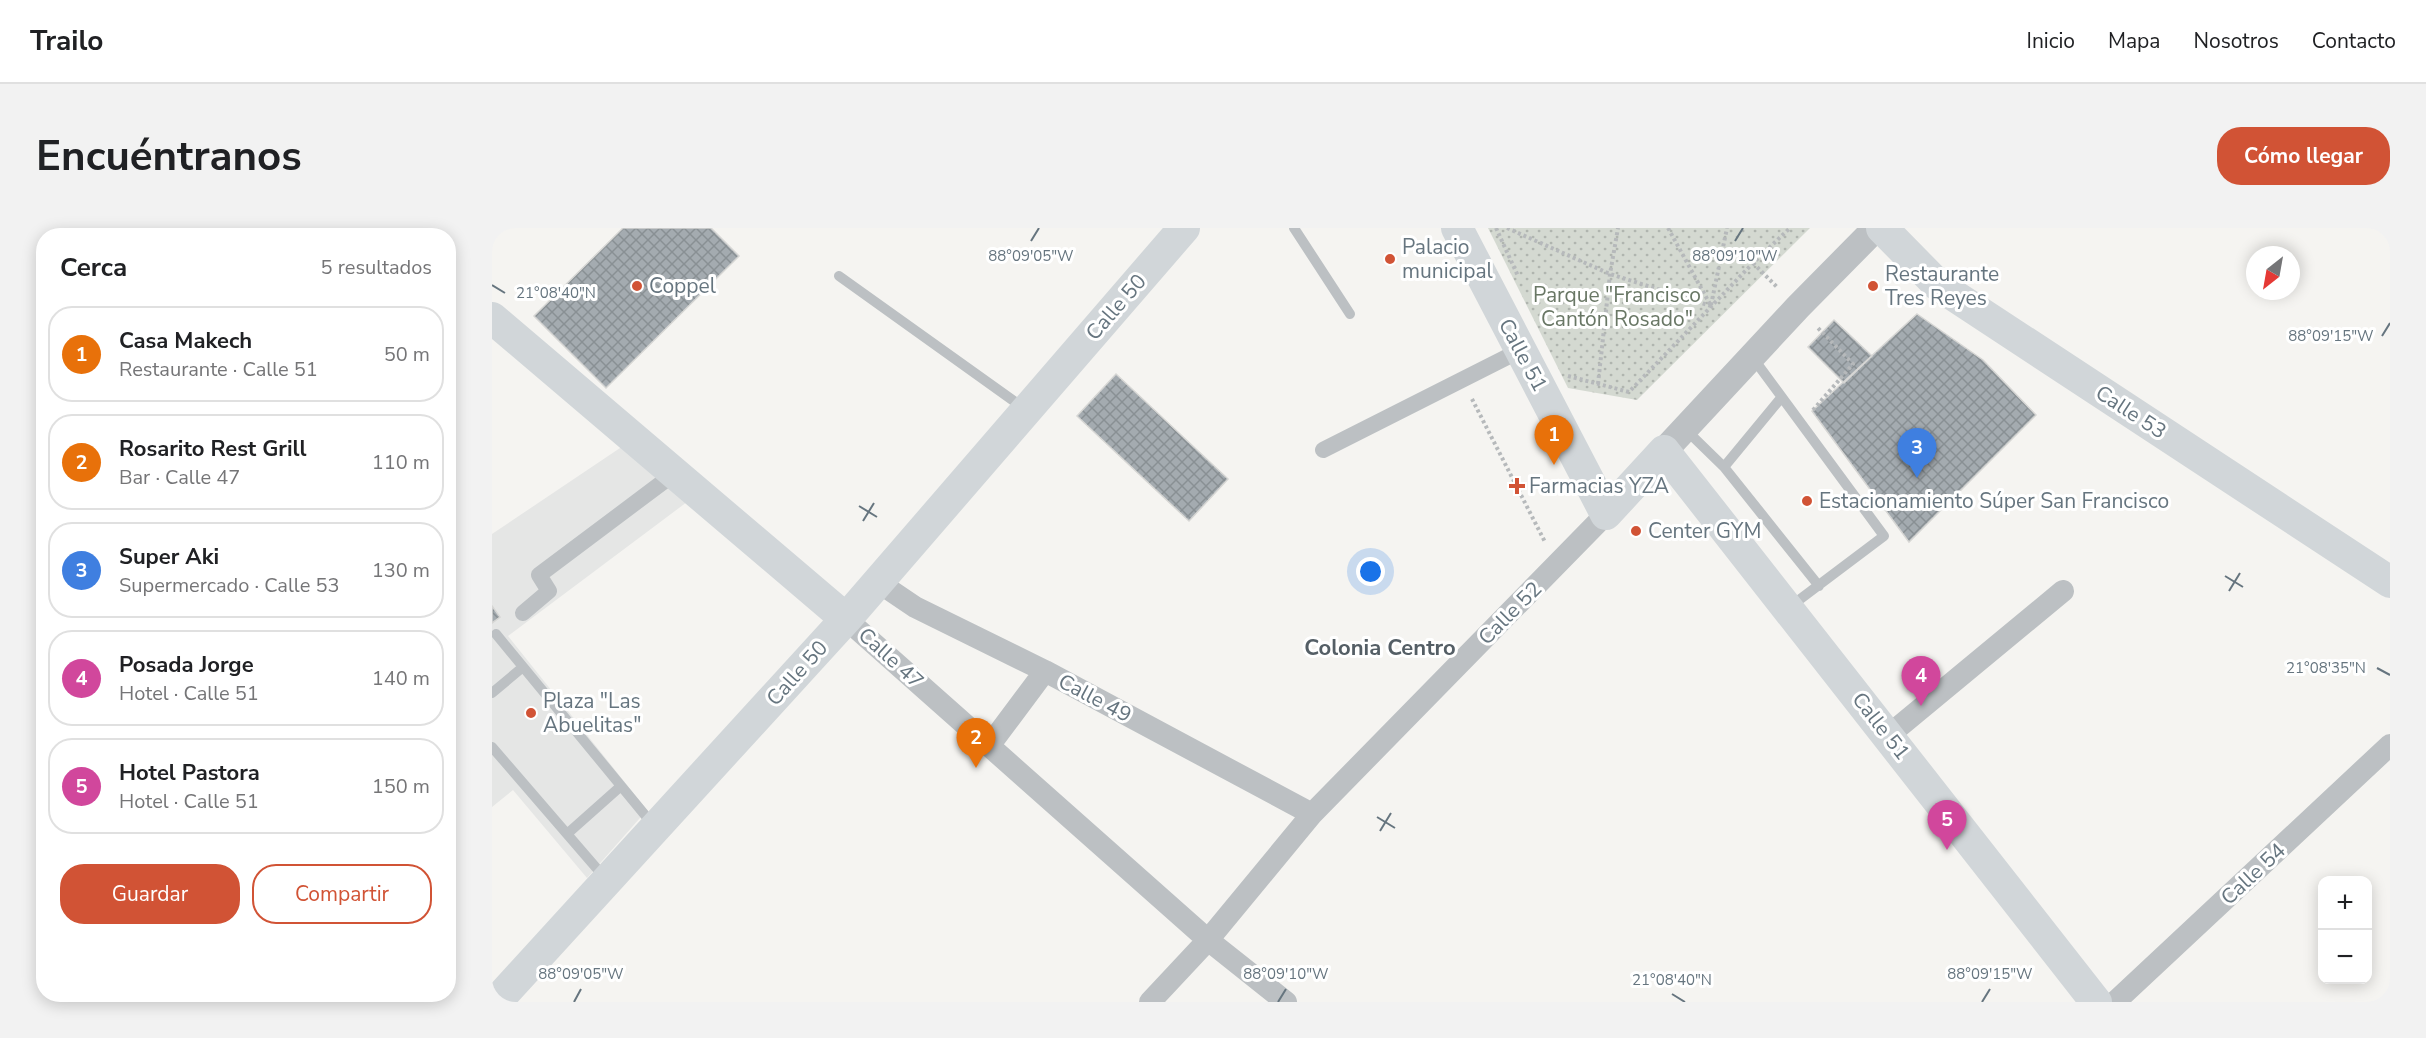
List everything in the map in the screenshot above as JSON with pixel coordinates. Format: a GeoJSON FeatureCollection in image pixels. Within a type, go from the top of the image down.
{"type":"FeatureCollection","features":[{"type":"Feature","properties":{"kind":"main road","name":"Calle 50"},"geometry":{"type":"LineString","coordinates":[[496,1002],[846,619],[1184,228]]}},
{"type":"Feature","properties":{"kind":"main road","name":"Calle 51"},"geometry":{"type":"LineString","coordinates":[[1457,228],[1606,514]]}},
{"type":"Feature","properties":{"kind":"main road","name":"Calle 53"},"geometry":{"type":"LineString","coordinates":[[1882,228],[1938,285],[2390,582]]}},
{"type":"Feature","properties":{"kind":"main road","name":"Calle 47"},"geometry":{"type":"LineString","coordinates":[[492,318],[846,619]]}},
{"type":"Feature","properties":{"kind":"main road","name":"Calle 51"},"geometry":{"type":"LineString","coordinates":[[1675,440],[1788,608],[2096,1002]]}},
{"type":"Feature","properties":{"kind":"main road","name":"Calle 52"},"geometry":{"type":"LineString","coordinates":[[1606,514],[1675,440]]}},
{"type":"Feature","properties":{"kind":"street","name":"Calle 52"},"geometry":{"type":"LineString","coordinates":[[1675,440],[1798,307],[1876,228]]}},
{"type":"Feature","properties":{"kind":"street"},"geometry":{"type":"LineString","coordinates":[[1323,450],[1521,350]]}},
{"type":"Feature","properties":{"kind":"street"},"geometry":{"type":"LineString","coordinates":[[523,613],[549,591],[539,575],[675,473]]}},
{"type":"Feature","properties":{"kind":"street","name":"Calle 52"},"geometry":{"type":"LineString","coordinates":[[1150,1002],[1208,940],[1312,813],[1606,514]]}},
{"type":"Feature","properties":{"kind":"street","name":"Calle 49"},"geometry":{"type":"LineString","coordinates":[[878,582],[915,607],[1045,671],[1312,813]]}},
{"type":"Feature","properties":{"kind":"street"},"geometry":{"type":"LineString","coordinates":[[1889,735],[2063,591]]}},
{"type":"Feature","properties":{"kind":"street","name":"Calle 47"},"geometry":{"type":"LineString","coordinates":[[846,619],[1208,940],[1287,1002]]}},
{"type":"Feature","properties":{"kind":"street"},"geometry":{"type":"LineString","coordinates":[[989,746],[1045,671]]}},
{"type":"Feature","properties":{"kind":"street","name":"Calle 54"},"geometry":{"type":"LineString","coordinates":[[2115,1002],[2390,745]]}},
{"type":"Feature","properties":{"kind":"lane"},"geometry":{"type":"LineString","coordinates":[[1294,228],[1350,314]]}},
{"type":"Feature","properties":{"kind":"lane"},"geometry":{"type":"LineString","coordinates":[[839,276],[1027,411]]}},
{"type":"Feature","properties":{"kind":"lane"},"geometry":{"type":"LineString","coordinates":[[1752,357],[1884,536],[1788,608]]}},
{"type":"Feature","properties":{"kind":"lane"},"geometry":{"type":"LineString","coordinates":[[1724,467],[1781,398]]}},
{"type":"Feature","properties":{"kind":"lane"},"geometry":{"type":"LineString","coordinates":[[1675,440],[1724,467],[1819,586]]}},
{"type":"Feature","properties":{"kind":"lane"},"geometry":{"type":"LineString","coordinates":[[496,634],[655,828]]}},
{"type":"Feature","properties":{"kind":"lane"},"geometry":{"type":"LineString","coordinates":[[492,693],[523,667]]}},
{"type":"Feature","properties":{"kind":"lane"},"geometry":{"type":"LineString","coordinates":[[492,747],[608,880]]}},
{"type":"Feature","properties":{"kind":"lane"},"geometry":{"type":"LineString","coordinates":[[567,834],[621,786]]}},
{"type":"Feature","properties":{"kind":"path"},"geometry":{"type":"LineString","coordinates":[[1507,228],[1610,274],[1711,306]]}},
{"type":"Feature","properties":{"kind":"path"},"geometry":{"type":"LineString","coordinates":[[1598,384],[1610,274],[1618,228]]}},
{"type":"Feature","properties":{"kind":"path"},"geometry":{"type":"LineString","coordinates":[[1668,228],[1711,306]]}},
{"type":"Feature","properties":{"kind":"path"},"geometry":{"type":"LineString","coordinates":[[1711,306],[1727,228]]}},
{"type":"Feature","properties":{"kind":"path"},"geometry":{"type":"LineString","coordinates":[[1565,375],[1629,392],[1753,263],[1790,228]]}},
{"type":"Feature","properties":{"kind":"path"},"geometry":{"type":"LineString","coordinates":[[1753,263],[1853,364],[1801,424]]}},
{"type":"Feature","properties":{"kind":"path"},"geometry":{"type":"LineString","coordinates":[[1462,380],[1557,565]]}},
{"type":"Feature","properties":{"kind":"shaded area","name":"Plaza \"Las Abuelitas\""},"geometry":{"type":"Polygon","coordinates":[[[626,444],[687,502],[508,636],[647,810],[587,878],[513,790],[492,807],[492,534],[626,444]]]}},
{"type":"Feature","properties":{"kind":"green space","name":"Parque \"Francisco Cantón Rosado\""},"geometry":{"type":"Polygon","coordinates":[[[1488,228],[1810,228],[1637,400],[1568,388],[1488,228]]]}},
{"type":"Feature","properties":{"kind":"building","name":"Coppel"},"geometry":{"type":"Polygon","coordinates":[[[623,228],[711,228],[739,256],[606,388],[534,316],[623,228]]]}},
{"type":"Feature","properties":{"kind":"building"},"geometry":{"type":"Polygon","coordinates":[[[1917,314],[1983,360],[2036,415],[1909,542],[1812,411],[1917,314]]]}},
{"type":"Feature","properties":{"kind":"building"},"geometry":{"type":"Polygon","coordinates":[[[1834,320],[1872,356],[1844,383],[1808,347],[1834,320]]]}},
{"type":"Feature","properties":{"kind":"building"},"geometry":{"type":"Polygon","coordinates":[[[1116,374],[1228,479],[1189,521],[1077,416],[1116,374]]]}},
{"type":"Feature","properties":{"kind":"building"},"geometry":{"type":"Polygon","coordinates":[[[492,606],[500,617],[492,623],[492,606]]]}},
{"type":"Feature","properties":{"kind":"place","name":"Palacio municipal"},"geometry":{"type":"Point","coordinates":[1390,259]}},
{"type":"Feature","properties":{"kind":"place","name":"Coppel"},"geometry":{"type":"Point","coordinates":[637,286]}},
{"type":"Feature","properties":{"kind":"place","name":"Restaurante Tres Reyes"},"geometry":{"type":"Point","coordinates":[1873,286]}},
{"type":"Feature","properties":{"kind":"place","name":"Casa Makech"},"geometry":{"type":"Point","coordinates":[1554,465]}},
{"type":"Feature","properties":{"kind":"place","name":"Super Aki"},"geometry":{"type":"Point","coordinates":[1917,478]}},
{"type":"Feature","properties":{"kind":"place","name":"Farmacias YZA"},"geometry":{"type":"Point","coordinates":[1517,486]}},
{"type":"Feature","properties":{"kind":"place","name":"Estacionamiento Súper San Francisco"},"geometry":{"type":"Point","coordinates":[1807,501]}},
{"type":"Feature","properties":{"kind":"place","name":"Center GYM"},"geometry":{"type":"Point","coordinates":[1636,531]}},
{"type":"Feature","properties":{"kind":"place","name":"Posada Jorge"},"geometry":{"type":"Point","coordinates":[1921,706]}},
{"type":"Feature","properties":{"kind":"place","name":"Plaza \"Las Abuelitas\""},"geometry":{"type":"Point","coordinates":[531,713]}},
{"type":"Feature","properties":{"kind":"place","name":"Rosarito Rest Grill"},"geometry":{"type":"Point","coordinates":[976,768]}},
{"type":"Feature","properties":{"kind":"place","name":"Hotel Pastora"},"geometry":{"type":"Point","coordinates":[1947,850]}},
{"type":"Feature","properties":{"kind":"district","name":"Colonia Centro"},"geometry":{"type":"Point","coordinates":[1380,648]}}]}
